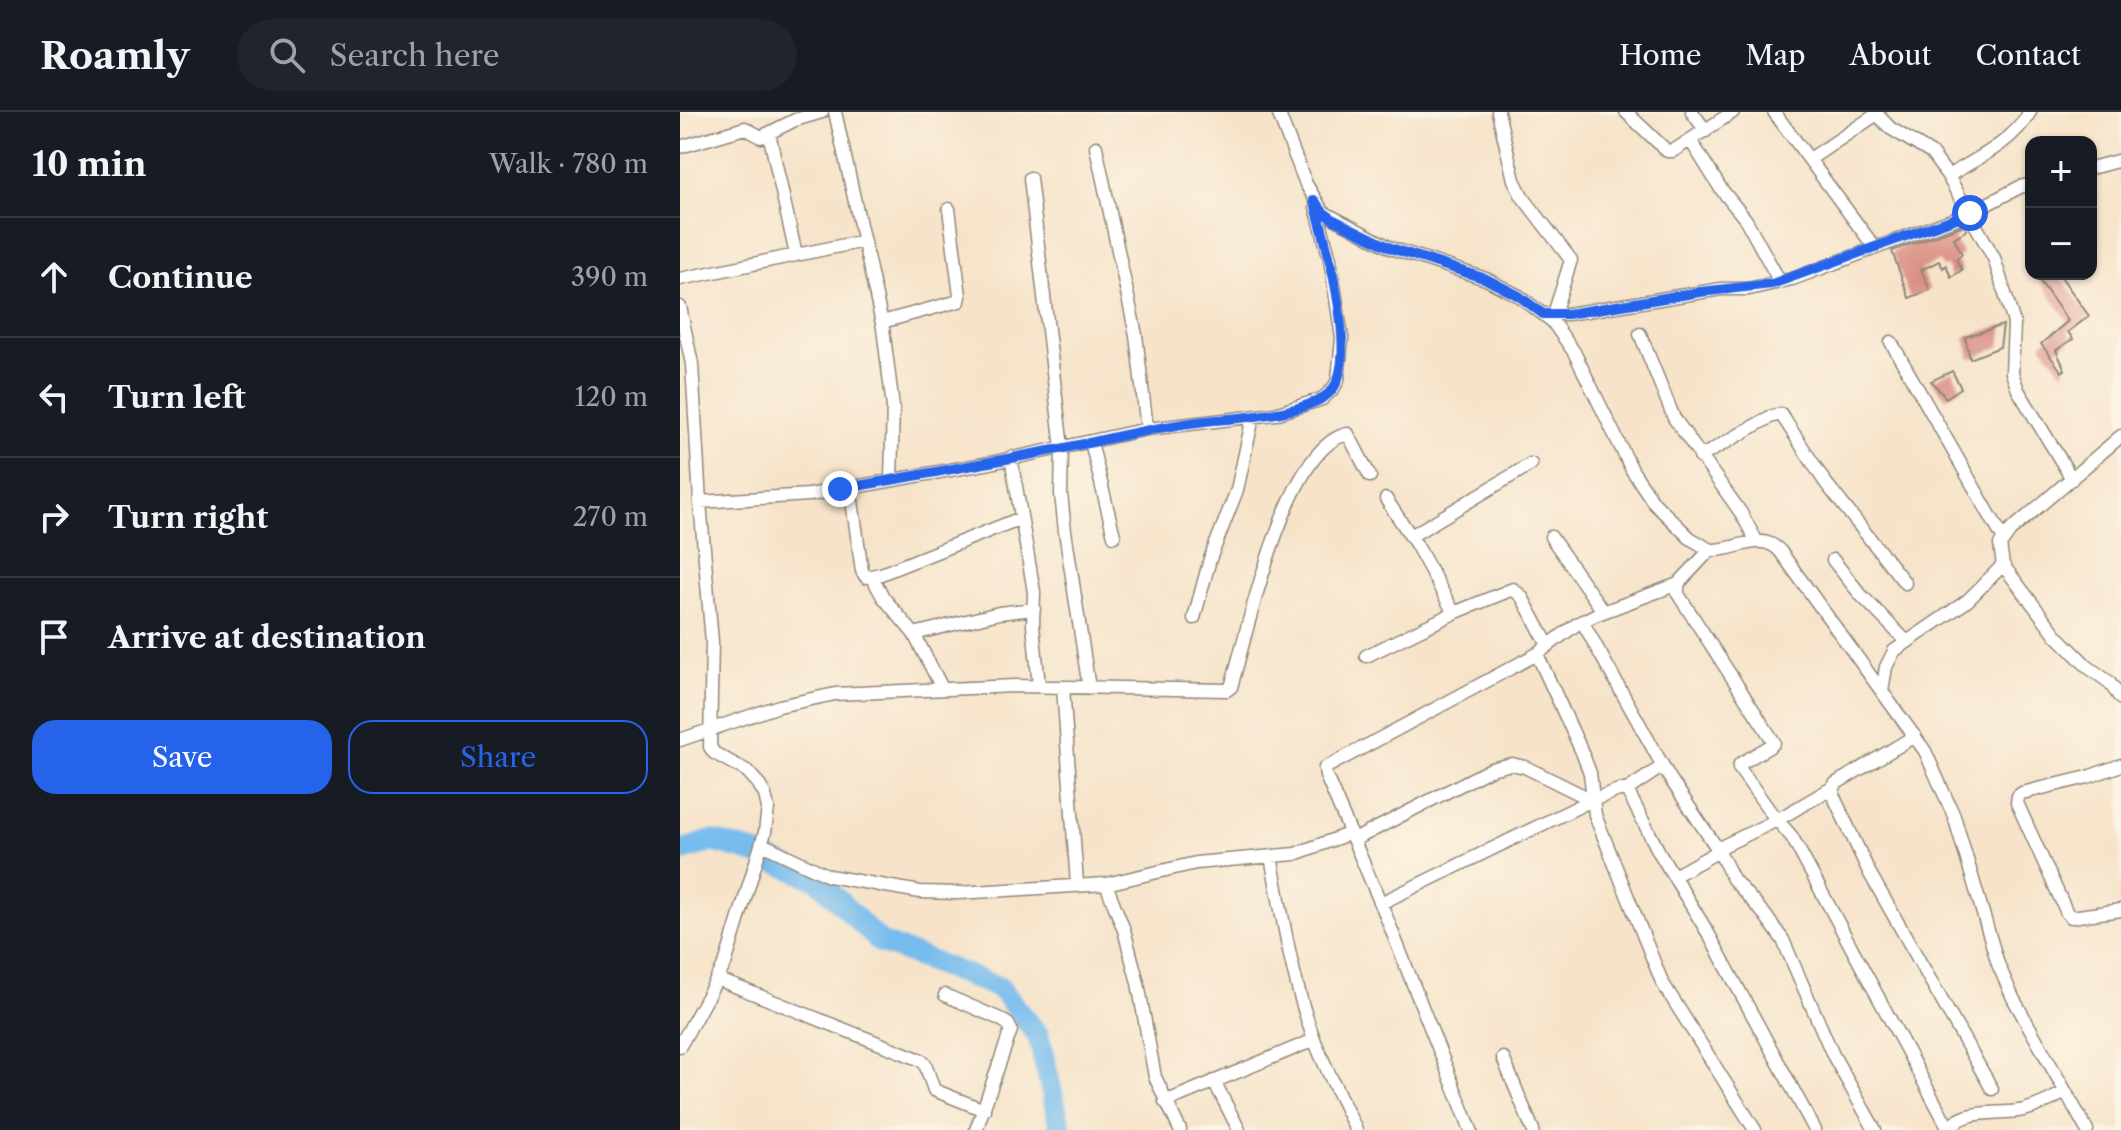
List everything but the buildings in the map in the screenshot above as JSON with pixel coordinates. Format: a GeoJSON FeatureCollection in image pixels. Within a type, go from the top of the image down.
{"type":"FeatureCollection","features":[{"type":"Feature","properties":{"kind":"street"},"geometry":{"type":"LineString","coordinates":[[680,147],[745,128],[761,137],[795,120],[822,112]]}},
{"type":"Feature","properties":{"kind":"street"},"geometry":{"type":"LineString","coordinates":[[835,112],[882,322],[893,407],[891,480]]}},
{"type":"Feature","properties":{"kind":"street"},"geometry":{"type":"LineString","coordinates":[[700,502],[809,495],[990,463],[1147,429],[1275,414],[1322,399],[1338,380],[1342,338],[1339,309],[1330,259],[1314,200],[1278,112]]}},
{"type":"Feature","properties":{"kind":"street"},"geometry":{"type":"LineString","coordinates":[[1498,112],[1514,180],[1522,196],[1571,260],[1550,317]]}},
{"type":"Feature","properties":{"kind":"street"},"geometry":{"type":"LineString","coordinates":[[1626,112],[1667,151],[1680,149],[1733,112]]}},
{"type":"Feature","properties":{"kind":"street"},"geometry":{"type":"LineString","coordinates":[[1692,112],[1706,131]]}},
{"type":"Feature","properties":{"kind":"street"},"geometry":{"type":"LineString","coordinates":[[1774,112],[1875,248]]}},
{"type":"Feature","properties":{"kind":"street"},"geometry":{"type":"LineString","coordinates":[[1948,176],[2010,137],[2021,128],[2030,112]]}},
{"type":"Feature","properties":{"kind":"street"},"geometry":{"type":"LineString","coordinates":[[1810,159],[1876,113],[1890,128],[1931,153],[1948,176],[1994,258],[2014,323],[2012,373],[2018,390],[2072,479]]}},
{"type":"Feature","properties":{"kind":"street"},"geometry":{"type":"LineString","coordinates":[[769,133],[796,255]]}},
{"type":"Feature","properties":{"kind":"street"},"geometry":{"type":"LineString","coordinates":[[1691,141],[1721,189],[1746,220],[1780,282]]}},
{"type":"Feature","properties":{"kind":"street"},"geometry":{"type":"LineString","coordinates":[[1096,147],[1136,335],[1147,429]]}},
{"type":"Feature","properties":{"kind":"street"},"geometry":{"type":"LineString","coordinates":[[2097,166],[2121,160]]}},
{"type":"Feature","properties":{"kind":"street"},"geometry":{"type":"LineString","coordinates":[[1030,178],[1062,448],[1061,494],[1089,688]]}},
{"type":"Feature","properties":{"kind":"street"},"geometry":{"type":"LineString","coordinates":[[1550,317],[1780,282],[1970,213],[2025,186]]}},
{"type":"Feature","properties":{"kind":"street"},"geometry":{"type":"LineString","coordinates":[[1314,200],[1334,220],[1391,248],[1486,279],[1550,317],[1574,352],[1632,470],[1647,492],[1690,538],[1710,550]]}},
{"type":"Feature","properties":{"kind":"street"},"geometry":{"type":"LineString","coordinates":[[882,322],[959,301],[949,209]]}},
{"type":"Feature","properties":{"kind":"street"},"geometry":{"type":"LineString","coordinates":[[680,279],[864,241]]}},
{"type":"Feature","properties":{"kind":"street"},"geometry":{"type":"LineString","coordinates":[[680,307],[692,364],[712,642],[710,747],[714,753],[747,771],[765,795],[768,808],[762,846],[725,964],[680,1046]]}},
{"type":"Feature","properties":{"kind":"street"},"geometry":{"type":"LineString","coordinates":[[1640,334],[1674,418],[1741,513],[1757,542]]}},
{"type":"Feature","properties":{"kind":"street"},"geometry":{"type":"LineString","coordinates":[[1891,342],[2003,538]]}},
{"type":"Feature","properties":{"kind":"street"},"geometry":{"type":"LineString","coordinates":[[1700,457],[1770,417],[1781,414],[1825,482],[1905,583]]}},
{"type":"Feature","properties":{"kind":"street"},"geometry":{"type":"LineString","coordinates":[[1194,618],[1210,559],[1234,501],[1253,417]]}},
{"type":"Feature","properties":{"kind":"street"},"geometry":{"type":"LineString","coordinates":[[680,421],[695,420]]}},
{"type":"Feature","properties":{"kind":"street"},"geometry":{"type":"LineString","coordinates":[[680,740],[779,706],[835,694],[1039,686],[1227,690],[1231,687],[1274,539],[1305,470],[1335,438],[1348,434],[1370,476]]}},
{"type":"Feature","properties":{"kind":"street"},"geometry":{"type":"LineString","coordinates":[[1091,442],[1114,536]]}},
{"type":"Feature","properties":{"kind":"street"},"geometry":{"type":"LineString","coordinates":[[2118,445],[2072,479],[2003,538],[2000,555],[2003,565],[2057,636],[2088,667],[2109,682],[2121,699]]}},
{"type":"Feature","properties":{"kind":"street"},"geometry":{"type":"LineString","coordinates":[[1011,457],[1034,609],[1039,686]]}},
{"type":"Feature","properties":{"kind":"street"},"geometry":{"type":"LineString","coordinates":[[1411,536],[1531,464]]}},
{"type":"Feature","properties":{"kind":"street"},"geometry":{"type":"LineString","coordinates":[[850,487],[862,571],[866,577],[1021,518]]}},
{"type":"Feature","properties":{"kind":"street"},"geometry":{"type":"LineString","coordinates":[[1386,499],[1411,536],[1454,613]]}},
{"type":"Feature","properties":{"kind":"street"},"geometry":{"type":"LineString","coordinates":[[1551,537],[1603,611]]}},
{"type":"Feature","properties":{"kind":"street"},"geometry":{"type":"LineString","coordinates":[[1471,1130],[1325,768],[1537,654],[1582,621],[1678,584],[1710,550],[1757,542],[1774,544],[1780,551],[1915,736],[1940,780],[1954,816],[1998,964],[2013,998],[2087,1130]]}},
{"type":"Feature","properties":{"kind":"street"},"geometry":{"type":"LineString","coordinates":[[1833,560],[1860,594],[1907,642]]}},
{"type":"Feature","properties":{"kind":"street"},"geometry":{"type":"LineString","coordinates":[[1882,691],[1889,658],[1967,601],[2003,565]]}},
{"type":"Feature","properties":{"kind":"street"},"geometry":{"type":"LineString","coordinates":[[872,577],[883,597],[914,634],[942,688]]}},
{"type":"Feature","properties":{"kind":"street"},"geometry":{"type":"LineString","coordinates":[[1678,584],[1678,594],[1773,736],[1772,745],[1740,764],[1739,768],[1792,837],[1947,1129],[1970,1114],[2021,1110],[2045,1103],[2065,1092]]}},
{"type":"Feature","properties":{"kind":"street"},"geometry":{"type":"LineString","coordinates":[[1366,656],[1454,613],[1513,589],[1522,597],[1548,645]]}},
{"type":"Feature","properties":{"kind":"street"},"geometry":{"type":"LineString","coordinates":[[914,634],[999,613],[1034,609]]}},
{"type":"Feature","properties":{"kind":"street"},"geometry":{"type":"LineString","coordinates":[[1582,621],[1663,766],[1740,889],[1783,940],[1833,1055],[1875,1130]]}},
{"type":"Feature","properties":{"kind":"street"},"geometry":{"type":"LineString","coordinates":[[1537,654],[1582,752],[1590,773],[1592,800],[1603,835],[1662,982],[1755,1130]]}},
{"type":"Feature","properties":{"kind":"street"},"geometry":{"type":"LineString","coordinates":[[1063,687],[1077,884]]}},
{"type":"Feature","properties":{"kind":"street"},"geometry":{"type":"LineString","coordinates":[[1674,876],[1721,847],[1777,820],[1915,736]]}},
{"type":"Feature","properties":{"kind":"street"},"geometry":{"type":"LineString","coordinates":[[762,846],[829,876],[920,892],[958,893],[1106,884],[1196,863],[1271,857],[1311,849],[1352,836],[1491,769],[1512,764],[1525,767],[1592,800]]}},
{"type":"Feature","properties":{"kind":"street"},"geometry":{"type":"LineString","coordinates":[[2121,765],[2022,793],[2017,803],[2067,913],[2078,917],[2121,910]]}},
{"type":"Feature","properties":{"kind":"street"},"geometry":{"type":"LineString","coordinates":[[1381,903],[1592,800],[1627,790],[1663,766]]}},
{"type":"Feature","properties":{"kind":"street"},"geometry":{"type":"LineString","coordinates":[[1832,788],[1869,872],[1992,1089]]}},
{"type":"Feature","properties":{"kind":"street"},"geometry":{"type":"LineString","coordinates":[[1627,790],[1815,1130]]}},
{"type":"Feature","properties":{"kind":"street"},"geometry":{"type":"LineString","coordinates":[[1271,857],[1290,956],[1314,1040],[1356,1130]]}},
{"type":"Feature","properties":{"kind":"street"},"geometry":{"type":"LineString","coordinates":[[1106,884],[1124,930],[1147,1022],[1155,1077],[1180,1130]]}},
{"type":"Feature","properties":{"kind":"street"},"geometry":{"type":"LineString","coordinates":[[717,979],[921,1060],[934,1090],[984,1110]]}},
{"type":"Feature","properties":{"kind":"street"},"geometry":{"type":"LineString","coordinates":[[945,995],[1000,1019],[1011,1030],[976,1130]]}},
{"type":"Feature","properties":{"kind":"street"},"geometry":{"type":"LineString","coordinates":[[680,1014],[694,1020]]}},
{"type":"Feature","properties":{"kind":"street"},"geometry":{"type":"LineString","coordinates":[[1165,1102],[1314,1040]]}},
{"type":"Feature","properties":{"kind":"street"},"geometry":{"type":"LineString","coordinates":[[1503,1058],[1533,1130]]}},
{"type":"Feature","properties":{"kind":"street"},"geometry":{"type":"LineString","coordinates":[[1214,1081],[1239,1130]]}},
{"type":"Feature","properties":{"kind":"waterway"},"geometry":{"type":"LineString","coordinates":[[680,851],[712,841],[749,851],[818,880],[880,942],[1000,988],[1038,1035],[1061,1130]]}},
{"type":"Feature","properties":{"kind":"route"},"geometry":{"type":"LineString","coordinates":[[840,489],[990,463],[1170,425],[1275,414],[1322,399],[1338,380],[1342,338],[1330,259],[1314,200],[1334,220],[1391,248],[1486,279],[1519,296],[1543,314],[1568,314],[1700,292],[1749,289],[1772,284],[1970,213]]}}]}
